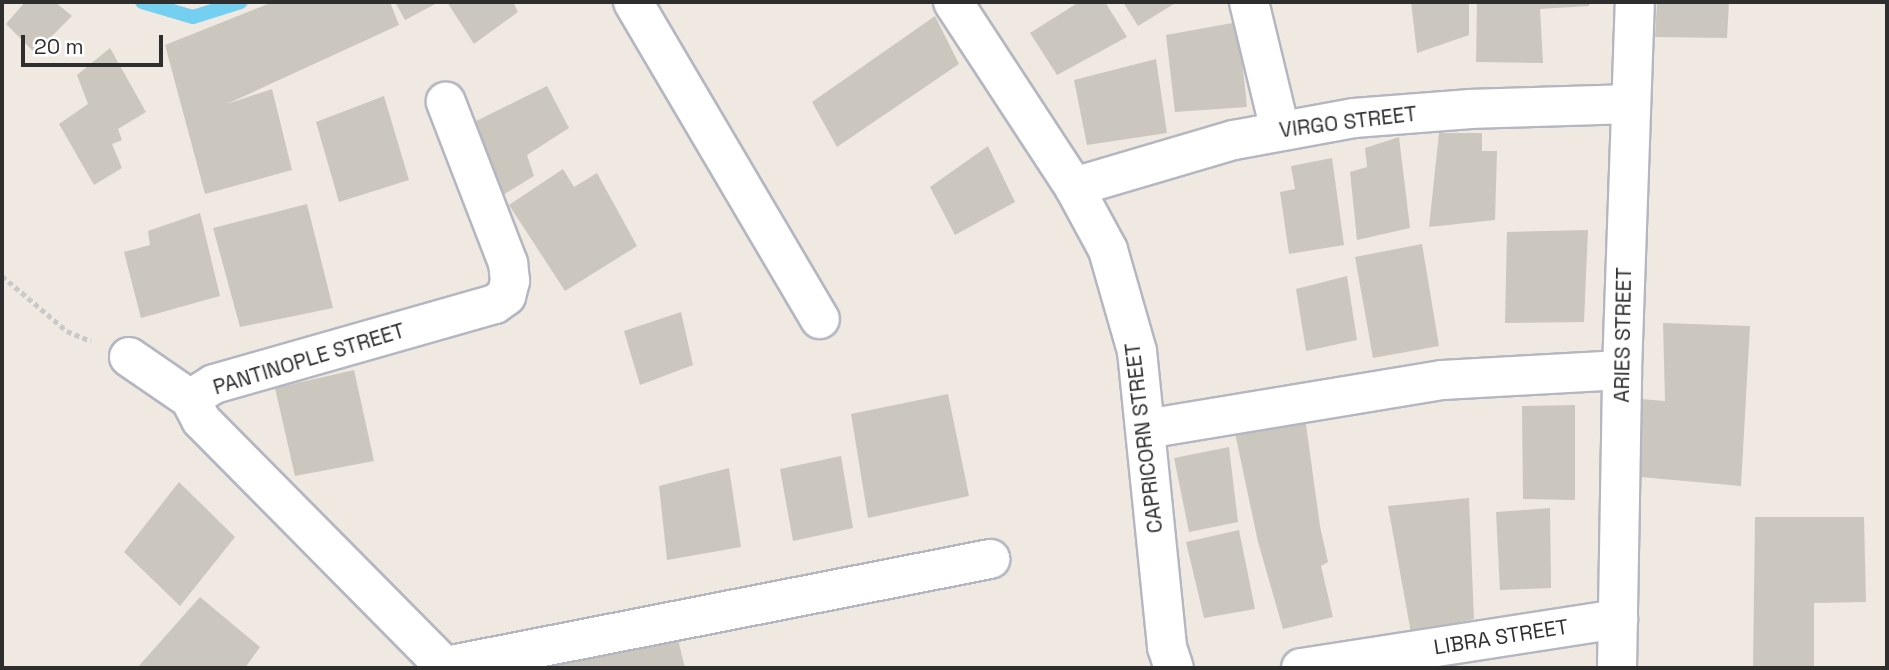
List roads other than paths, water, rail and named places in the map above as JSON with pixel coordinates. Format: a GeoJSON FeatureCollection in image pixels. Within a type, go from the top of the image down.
{"type":"FeatureCollection","features":[{"type":"Feature","properties":{"kind":"street"},"geometry":{"type":"LineString","coordinates":[[632,2],[820,319]]}},
{"type":"Feature","properties":{"kind":"street","name":"CAPRICORN STREET"},"geometry":{"type":"LineString","coordinates":[[953,2],[1074,187],[1112,263],[1137,351],[1167,647],[1174,668]]}},
{"type":"Feature","properties":{"kind":"street"},"geometry":{"type":"LineString","coordinates":[[1249,2],[1280,130]]}},
{"type":"Feature","properties":{"kind":"street","name":"ARIES STREET"},"geometry":{"type":"LineString","coordinates":[[1617,668],[1622,369],[1635,2]]}},
{"type":"Feature","properties":{"kind":"street","name":"PANTINOPLE STREET"},"geometry":{"type":"LineString","coordinates":[[442,668],[201,420],[190,398],[214,384],[495,304],[506,296],[510,281],[508,263],[446,102]]}},
{"type":"Feature","properties":{"kind":"street","name":"VIRGO STREET"},"geometry":{"type":"LineString","coordinates":[[1074,187],[1280,130],[1354,118],[1425,112],[1630,104]]}},
{"type":"Feature","properties":{"kind":"street"},"geometry":{"type":"LineString","coordinates":[[129,357],[190,398]]}},
{"type":"Feature","properties":{"kind":"street"},"geometry":{"type":"LineString","coordinates":[[1146,429],[1442,380],[1622,369]]}},
{"type":"Feature","properties":{"kind":"street"},"geometry":{"type":"LineString","coordinates":[[442,668],[990,559]]}},
{"type":"Feature","properties":{"kind":"street","name":"LIBRA STREET"},"geometry":{"type":"LineString","coordinates":[[1301,668],[1618,619]]}},
{"type":"Feature","properties":{"kind":"waterway"},"geometry":{"type":"LineString","coordinates":[[142,2],[193,17],[241,2]]}}]}
